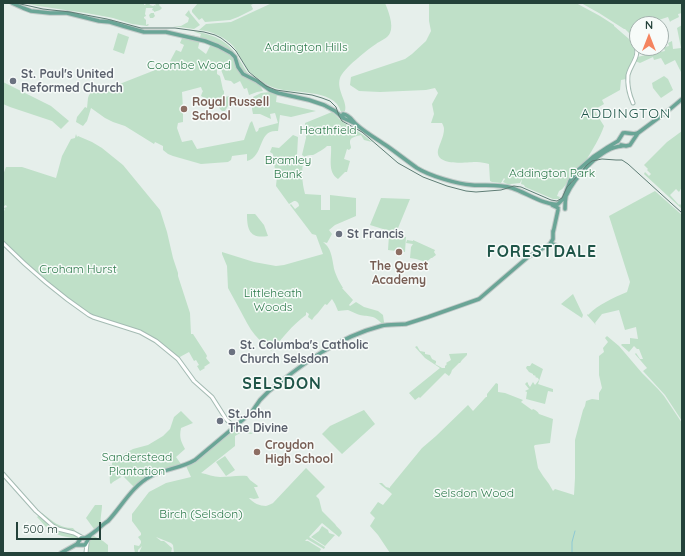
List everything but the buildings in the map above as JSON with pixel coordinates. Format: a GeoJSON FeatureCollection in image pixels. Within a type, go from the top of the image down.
{"type":"FeatureCollection","features":[{"type":"Feature","properties":{"kind":"main road"},"geometry":{"type":"LineString","coordinates":[[12,3],[31,11],[69,13],[99,21],[110,22],[144,32],[164,32],[212,43],[231,53],[236,58],[238,67],[243,74],[270,90],[313,101],[335,110],[421,170],[469,185],[504,186],[517,190],[538,200],[565,207]]}},
{"type":"Feature","properties":{"kind":"main road"},"geometry":{"type":"LineString","coordinates":[[632,103],[628,83],[630,70],[636,56]]}},
{"type":"Feature","properties":{"kind":"main road"},"geometry":{"type":"LineString","coordinates":[[590,160],[614,147],[629,146],[632,144],[638,133],[682,99]]}},
{"type":"Feature","properties":{"kind":"main road"},"geometry":{"type":"LineString","coordinates":[[86,552],[88,539],[91,535],[108,521],[141,483],[159,472],[192,462],[251,413],[259,401],[268,392],[322,352],[348,337],[378,327],[406,324],[476,300],[528,257],[553,239],[553,231],[559,206],[565,196],[571,180],[581,168],[618,141],[623,133],[638,133]]}},
{"type":"Feature","properties":{"kind":"main road"},"geometry":{"type":"LineString","coordinates":[[629,133],[634,139]]}},
{"type":"Feature","properties":{"kind":"main road"},"geometry":{"type":"LineString","coordinates":[[618,141],[622,146]]}},
{"type":"Feature","properties":{"kind":"main road"},"geometry":{"type":"LineString","coordinates":[[556,220],[564,211],[565,200],[576,180],[599,156]]}},
{"type":"Feature","properties":{"kind":"main road"},"geometry":{"type":"LineString","coordinates":[[559,206],[560,211],[562,211],[565,207]]}},
{"type":"Feature","properties":{"kind":"main road"},"geometry":{"type":"LineString","coordinates":[[3,243],[33,272],[64,298],[93,317],[140,332],[156,341],[178,359],[194,381],[212,397],[226,419],[234,427]]}},
{"type":"Feature","properties":{"kind":"main road"},"geometry":{"type":"LineString","coordinates":[[548,244],[557,246]]}},
{"type":"Feature","properties":{"kind":"main road"},"geometry":{"type":"LineString","coordinates":[[3,474],[36,511],[53,526],[58,529],[77,534],[82,539],[86,540],[87,543]]}},
{"type":"Feature","properties":{"kind":"main road"},"geometry":{"type":"LineString","coordinates":[[61,553],[82,539],[91,535]]}},
{"type":"Feature","properties":{"kind":"main road"},"geometry":{"type":"LineString","coordinates":[[82,539],[80,543],[85,548],[86,552]]}},
{"type":"Feature","properties":{"kind":"main road"},"geometry":{"type":"LineString","coordinates":[[75,545],[82,546],[87,543]]}},
{"type":"Feature","properties":{"kind":"green space"},"geometry":{"type":"Polygon","coordinates":[[[24,3],[144,3],[145,5],[149,3],[150,5],[156,6],[155,3],[160,3],[159,5],[162,8],[154,12],[152,10],[153,8],[146,8],[146,16],[144,18],[146,20],[146,25],[149,25],[147,26],[132,24],[113,18],[24,3]]]}},
{"type":"Feature","properties":{"kind":"green space"},"geometry":{"type":"Polygon","coordinates":[[[198,3],[255,3],[251,5],[252,10],[238,17],[230,20],[205,22],[202,18],[199,20],[192,12],[198,3]]]}},
{"type":"Feature","properties":{"kind":"green space","name":"Addington Hills"},"geometry":{"type":"Polygon","coordinates":[[[272,3],[385,3],[391,22],[391,30],[389,35],[356,60],[340,78],[339,82],[345,104],[345,111],[341,112],[337,104],[321,95],[269,86],[249,71],[235,49],[227,40],[207,31],[199,30],[206,24],[231,22],[272,3]]]}},
{"type":"Feature","properties":{"kind":"green space","name":"Addington Park"},"geometry":{"type":"Polygon","coordinates":[[[429,3],[576,3],[614,25],[629,39],[629,56],[634,56],[626,79],[621,80],[620,90],[602,100],[604,104],[594,110],[604,126],[586,161],[559,191],[557,196],[560,197],[559,199],[553,199],[525,187],[521,184],[522,179],[520,183],[507,185],[503,182],[505,179],[504,178],[501,183],[490,181],[489,164],[478,162],[459,163],[441,159],[438,155],[438,150],[444,127],[442,123],[431,123],[434,114],[432,104],[438,93],[435,88],[426,90],[380,92],[359,91],[350,85],[351,77],[405,59],[412,54],[426,41],[431,31],[429,21],[429,3]]]}},
{"type":"Feature","properties":{"kind":"green space"},"geometry":{"type":"Polygon","coordinates":[[[581,3],[682,3],[682,13],[678,14],[679,17],[670,22],[669,16],[629,16],[629,33],[581,3]]]}},
{"type":"Feature","properties":{"kind":"green space"},"geometry":{"type":"Polygon","coordinates":[[[189,10],[200,25],[194,29],[173,26],[181,26],[188,22],[189,18],[185,15],[189,10]]]}},
{"type":"Feature","properties":{"kind":"green space"},"geometry":{"type":"Polygon","coordinates":[[[154,13],[155,16],[150,18],[149,15],[154,13]]]}},
{"type":"Feature","properties":{"kind":"green space"},"geometry":{"type":"Polygon","coordinates":[[[682,25],[682,74],[675,60],[665,65],[661,58],[654,60],[653,57],[640,63],[635,61],[637,57],[642,56],[669,56],[669,42],[672,41],[673,49],[681,48],[677,28],[682,25]]]}},
{"type":"Feature","properties":{"kind":"green space"},"geometry":{"type":"Polygon","coordinates":[[[194,31],[213,36],[228,45],[233,50],[247,72],[265,86],[246,75],[241,70],[235,55],[204,40],[190,36],[200,37],[201,34],[194,31]]]}},
{"type":"Feature","properties":{"kind":"green space"},"geometry":{"type":"Polygon","coordinates":[[[118,33],[129,37],[124,54],[113,50],[118,33]]]}},
{"type":"Feature","properties":{"kind":"green space","name":"Royal Russell School"},"geometry":{"type":"Polygon","coordinates":[[[183,36],[200,40],[198,48],[206,54],[211,44],[233,55],[238,69],[260,85],[263,91],[249,95],[247,88],[244,89],[240,81],[234,84],[231,81],[225,80],[220,67],[217,70],[217,74],[220,76],[224,95],[225,97],[229,96],[231,105],[228,106],[225,111],[222,111],[219,107],[201,96],[203,91],[201,87],[182,92],[183,122],[178,123],[177,128],[182,142],[192,140],[197,149],[244,140],[252,121],[256,132],[259,128],[278,123],[275,113],[270,114],[271,119],[260,114],[253,114],[253,97],[261,93],[270,92],[277,94],[276,102],[316,111],[291,117],[280,115],[278,131],[267,134],[256,154],[253,158],[247,161],[247,154],[232,156],[231,160],[228,162],[201,164],[168,154],[163,150],[163,146],[155,142],[154,144],[125,126],[105,118],[91,108],[87,121],[83,126],[76,122],[77,117],[85,107],[87,108],[89,95],[93,91],[101,93],[110,91],[117,85],[168,65],[176,50],[181,52],[184,45],[180,43],[183,36]]]}},
{"type":"Feature","properties":{"kind":"green space"},"geometry":{"type":"Polygon","coordinates":[[[664,76],[668,79],[673,90],[661,98],[653,88],[652,83],[664,76]]]}},
{"type":"Feature","properties":{"kind":"green space"},"geometry":{"type":"Polygon","coordinates":[[[3,82],[51,106],[69,121],[61,129],[52,121],[3,104],[3,82]]]}},
{"type":"Feature","properties":{"kind":"green space","name":"Heathfield"},"geometry":{"type":"Polygon","coordinates":[[[332,112],[344,123],[372,142],[364,140],[361,135],[351,139],[351,148],[349,150],[347,149],[344,159],[350,161],[347,172],[345,172],[338,179],[332,172],[331,168],[331,146],[327,146],[313,155],[308,155],[305,157],[302,155],[306,138],[305,123],[332,112]]]}},
{"type":"Feature","properties":{"kind":"green space"},"geometry":{"type":"Polygon","coordinates":[[[682,131],[682,187],[679,192],[676,189],[670,195],[679,205],[680,204],[682,206],[682,209],[644,174],[645,172],[649,176],[651,174],[644,165],[667,142],[682,131]]]}},
{"type":"Feature","properties":{"kind":"green space","name":"Croham Hurst"},"geometry":{"type":"Polygon","coordinates":[[[76,134],[77,137],[78,136],[92,142],[102,148],[123,165],[160,210],[190,313],[191,334],[193,334],[210,363],[200,371],[197,366],[199,365],[196,360],[194,361],[189,352],[178,358],[156,340],[141,331],[94,316],[78,306],[32,270],[3,242],[3,211],[5,210],[4,208],[7,207],[3,204],[3,175],[6,167],[22,167],[56,178],[62,156],[71,139],[75,138],[76,134]]]}},
{"type":"Feature","properties":{"kind":"green space","name":"Littleheath Woods"},"geometry":{"type":"Polygon","coordinates":[[[293,135],[298,137],[297,156],[304,159],[302,176],[305,194],[321,195],[321,210],[330,210],[330,195],[356,198],[356,216],[335,225],[329,230],[332,234],[327,243],[323,242],[329,248],[335,272],[342,288],[353,300],[349,305],[350,306],[356,302],[364,307],[378,311],[383,315],[385,324],[382,324],[376,318],[357,314],[348,310],[338,311],[332,299],[327,305],[325,304],[312,320],[308,317],[309,314],[306,312],[306,315],[271,351],[253,332],[228,288],[227,266],[222,252],[254,262],[276,266],[323,254],[316,235],[312,234],[290,205],[291,204],[295,209],[299,206],[298,203],[294,201],[289,204],[276,186],[277,176],[273,154],[270,152],[272,147],[279,148],[293,135]]]}},
{"type":"Feature","properties":{"kind":"green space"},"geometry":{"type":"Polygon","coordinates":[[[655,191],[682,215],[682,421],[665,395],[643,371],[647,368],[635,354],[636,353],[640,359],[643,359],[639,349],[634,346],[629,352],[621,345],[630,344],[630,338],[638,339],[636,327],[625,330],[619,310],[602,314],[595,323],[596,325],[587,315],[606,302],[627,292],[630,282],[609,216],[655,191]]]}},
{"type":"Feature","properties":{"kind":"green space"},"geometry":{"type":"Polygon","coordinates":[[[381,198],[410,199],[396,233],[370,225],[381,198]]]}},
{"type":"Feature","properties":{"kind":"green space"},"geometry":{"type":"Polygon","coordinates":[[[247,214],[256,215],[264,225],[268,236],[262,237],[253,235],[249,229],[247,214]]]}},
{"type":"Feature","properties":{"kind":"green space"},"geometry":{"type":"Polygon","coordinates":[[[389,235],[406,237],[405,252],[388,250],[389,235]]]}},
{"type":"Feature","properties":{"kind":"green space"},"geometry":{"type":"Polygon","coordinates":[[[407,240],[413,240],[435,250],[434,252],[436,255],[426,262],[410,258],[411,247],[413,244],[406,243],[407,240]]]}},
{"type":"Feature","properties":{"kind":"green space"},"geometry":{"type":"Polygon","coordinates":[[[573,294],[583,315],[582,318],[561,304],[573,294]]]}},
{"type":"Feature","properties":{"kind":"green space","name":"Selsdon Wood"},"geometry":{"type":"Polygon","coordinates":[[[607,336],[619,346],[658,389],[682,423],[682,553],[390,553],[370,526],[375,518],[370,513],[378,502],[383,505],[392,494],[379,483],[382,483],[386,487],[390,488],[422,448],[468,405],[473,411],[487,397],[487,394],[496,383],[498,384],[498,392],[523,400],[521,402],[532,410],[534,409],[539,414],[553,419],[550,443],[534,446],[538,468],[553,491],[555,489],[574,495],[575,440],[586,401],[592,399],[599,400],[599,393],[602,388],[599,375],[599,356],[604,352],[603,348],[608,342],[605,338],[607,336]]]}},
{"type":"Feature","properties":{"kind":"green space"},"geometry":{"type":"Polygon","coordinates":[[[417,346],[420,351],[430,355],[432,359],[436,361],[435,364],[442,368],[445,368],[446,363],[451,360],[449,354],[467,353],[467,355],[452,370],[449,376],[445,373],[420,398],[419,397],[415,400],[409,393],[440,368],[425,358],[415,347],[417,346]]]}},
{"type":"Feature","properties":{"kind":"green space"},"geometry":{"type":"Polygon","coordinates":[[[532,363],[543,369],[538,384],[553,389],[553,392],[548,391],[545,404],[526,399],[527,392],[525,391],[529,389],[525,384],[527,382],[530,387],[533,382],[535,385],[539,380],[526,368],[532,363]]]}},
{"type":"Feature","properties":{"kind":"green space"},"geometry":{"type":"Polygon","coordinates":[[[364,410],[375,424],[342,454],[322,434],[330,426],[364,410]]]}},
{"type":"Feature","properties":{"kind":"green space","name":"Sanderstead Plantation"},"geometry":{"type":"Polygon","coordinates":[[[181,411],[193,423],[181,428],[180,434],[185,449],[176,457],[181,464],[165,469],[134,487],[123,476],[111,484],[109,465],[112,465],[112,460],[133,449],[148,445],[163,436],[170,429],[174,417],[181,411]]]}},
{"type":"Feature","properties":{"kind":"green space","name":"Birch (Selsdon)"},"geometry":{"type":"Polygon","coordinates":[[[241,423],[248,432],[253,433],[242,432],[235,436],[235,446],[201,473],[218,477],[247,476],[258,486],[254,487],[259,498],[249,498],[257,504],[266,506],[273,503],[306,468],[325,487],[316,496],[319,499],[322,511],[342,533],[339,537],[322,523],[309,537],[325,547],[324,549],[307,539],[305,541],[308,541],[321,549],[319,553],[174,553],[173,545],[171,543],[156,537],[161,541],[164,541],[172,548],[171,553],[139,553],[142,546],[138,550],[138,553],[135,553],[134,545],[139,546],[141,543],[138,537],[141,533],[132,521],[132,514],[149,492],[166,483],[191,477],[186,466],[241,423]]]}},
{"type":"Feature","properties":{"kind":"green space"},"geometry":{"type":"Polygon","coordinates":[[[225,456],[235,470],[226,476],[216,462],[225,456]]]}},
{"type":"Feature","properties":{"kind":"green space"},"geometry":{"type":"Polygon","coordinates":[[[95,505],[102,505],[102,507],[101,524],[94,529],[86,518],[95,505]]]}},
{"type":"Feature","properties":{"kind":"green space"},"geometry":{"type":"Polygon","coordinates":[[[42,513],[63,527],[73,528],[77,533],[77,539],[56,534],[47,528],[37,517],[42,513]]]}},
{"type":"Feature","properties":{"kind":"green space"},"geometry":{"type":"Polygon","coordinates":[[[322,526],[328,530],[329,533],[335,535],[325,546],[311,537],[319,531],[322,526]]]}},
{"type":"Feature","properties":{"kind":"green space"},"geometry":{"type":"Polygon","coordinates":[[[92,535],[108,545],[108,553],[88,553],[88,541],[92,535]]]}},
{"type":"Feature","properties":{"kind":"waterway"},"geometry":{"type":"LineString","coordinates":[[572,553],[572,542],[575,531]]}},
{"type":"Feature","properties":{"kind":"tram line"},"geometry":{"type":"LineString","coordinates":[[16,3],[43,9],[70,12],[107,19],[141,28],[175,28],[215,35],[230,45],[236,51],[249,72],[266,86],[276,90],[312,95],[330,101],[336,107],[342,121],[362,132],[398,163],[423,177],[447,186],[476,192],[501,190],[514,186],[521,187],[551,200],[557,201],[562,198],[567,187],[592,161],[602,159],[622,160],[682,213]]}},
{"type":"Feature","properties":{"kind":"place","name":"St. Paul's United Reformed Church"},"geometry":{"type":"Point","coordinates":[13,81]}},
{"type":"Feature","properties":{"kind":"place","name":"Royal Russell School"},"geometry":{"type":"Point","coordinates":[184,109]}},
{"type":"Feature","properties":{"kind":"place","name":"St Francis"},"geometry":{"type":"Point","coordinates":[339,234]}},
{"type":"Feature","properties":{"kind":"place","name":"The Quest Academy"},"geometry":{"type":"Point","coordinates":[399,252]}},
{"type":"Feature","properties":{"kind":"place","name":"St. Columba's Catholic Church Selsdon"},"geometry":{"type":"Point","coordinates":[232,352]}},
{"type":"Feature","properties":{"kind":"place","name":"St.John The Divine"},"geometry":{"type":"Point","coordinates":[220,421]}},
{"type":"Feature","properties":{"kind":"place","name":"Croydon High School"},"geometry":{"type":"Point","coordinates":[257,452]}},
{"type":"Feature","properties":{"kind":"district","name":"ADDINGTON"},"geometry":{"type":"Point","coordinates":[626,114]}},
{"type":"Feature","properties":{"kind":"district","name":"FORESTDALE"},"geometry":{"type":"Point","coordinates":[542,252]}},
{"type":"Feature","properties":{"kind":"district","name":"SELSDON"},"geometry":{"type":"Point","coordinates":[282,384]}},
{"type":"Feature","properties":{"kind":"park label","name":"Coombe Wood"},"geometry":{"type":"Point","coordinates":[189,65]}},
{"type":"Feature","properties":{"kind":"park label","name":"Bramley Bank"},"geometry":{"type":"Point","coordinates":[288,167]}}]}
